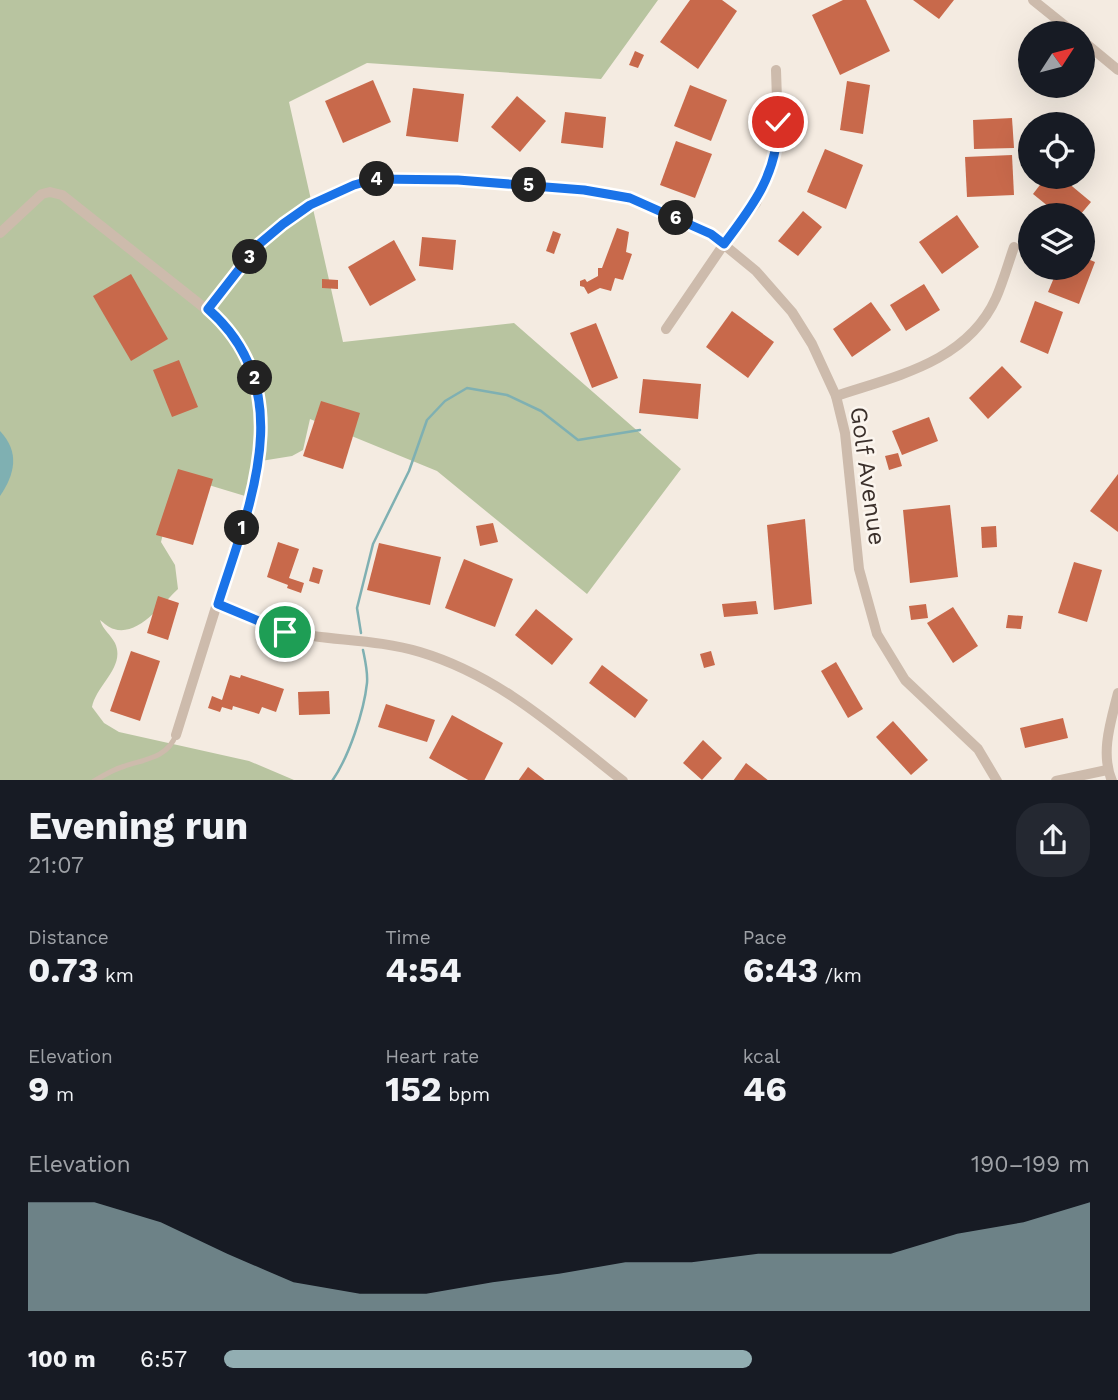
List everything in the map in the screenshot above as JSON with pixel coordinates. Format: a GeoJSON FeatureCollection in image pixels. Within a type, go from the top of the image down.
{"type":"FeatureCollection","features":[{"type":"Feature","properties":{"kind":"street"},"geometry":{"type":"LineString","coordinates":[[1033,0],[1059,21]]}},
{"type":"Feature","properties":{"kind":"street"},"geometry":{"type":"LineString","coordinates":[[1096,52],[1118,70]]}},
{"type":"Feature","properties":{"kind":"street"},"geometry":{"type":"LineString","coordinates":[[666,329],[724,244],[756,203],[771,166],[778,130],[776,70]]}},
{"type":"Feature","properties":{"kind":"street","name":"Golf Avenue"},"geometry":{"type":"LineString","coordinates":[[208,309],[258,245],[283,224],[310,205],[354,185],[376,179],[458,180],[584,190],[630,198],[711,234],[756,271],[792,312],[812,344],[836,396],[847,446],[859,569],[877,635],[905,680],[978,750],[997,780]]}},
{"type":"Feature","properties":{"kind":"street"},"geometry":{"type":"LineString","coordinates":[[0,233],[33,201],[50,192],[62,194],[208,309],[226,325],[246,354],[260,398],[262,429],[251,495],[176,735]]}},
{"type":"Feature","properties":{"kind":"street"},"geometry":{"type":"LineString","coordinates":[[836,396],[929,364],[957,348],[983,320],[996,298],[1014,247]]}},
{"type":"Feature","properties":{"kind":"street"},"geometry":{"type":"LineString","coordinates":[[218,604],[285,632],[389,645],[421,652],[486,678],[538,713],[623,780]]}},
{"type":"Feature","properties":{"kind":"street"},"geometry":{"type":"LineString","coordinates":[[1056,780],[1109,775],[1108,734],[1118,694]]}},
{"type":"Feature","properties":{"kind":"lane"},"geometry":{"type":"LineString","coordinates":[[94,780],[110,771],[160,755],[169,749],[176,735]]}},
{"type":"Feature","properties":{"kind":"green space"},"geometry":{"type":"Polygon","coordinates":[[[0,0],[658,0],[601,79],[367,63],[289,102],[343,342],[514,323],[681,469],[587,594],[437,471],[310,419],[303,450],[292,456],[261,461],[254,488],[245,496],[202,483],[167,517],[161,542],[175,565],[178,589],[141,624],[132,628],[114,629],[100,620],[115,643],[117,660],[92,707],[104,723],[119,732],[249,761],[294,780],[0,780],[0,0]]]}},
{"type":"Feature","properties":{"kind":"water"},"geometry":{"type":"Polygon","coordinates":[[[0,431],[11,447],[13,463],[9,480],[0,496],[0,431]]]}},
{"type":"Feature","properties":{"kind":"building"},"geometry":{"type":"Polygon","coordinates":[[[690,0],[722,0],[737,11],[698,69],[660,42],[690,0]]]}},
{"type":"Feature","properties":{"kind":"building"},"geometry":{"type":"Polygon","coordinates":[[[843,0],[866,0],[890,51],[840,75],[812,15],[843,0]]]}},
{"type":"Feature","properties":{"kind":"building"},"geometry":{"type":"Polygon","coordinates":[[[913,0],[954,0],[939,19],[913,0]]]}},
{"type":"Feature","properties":{"kind":"building"},"geometry":{"type":"Polygon","coordinates":[[[635,51],[644,55],[638,68],[629,65],[635,51]]]}},
{"type":"Feature","properties":{"kind":"building"},"geometry":{"type":"Polygon","coordinates":[[[373,80],[391,122],[343,143],[325,101],[373,80]]]}},
{"type":"Feature","properties":{"kind":"building"},"geometry":{"type":"Polygon","coordinates":[[[847,81],[870,85],[863,134],[840,130],[847,81]]]}},
{"type":"Feature","properties":{"kind":"building"},"geometry":{"type":"Polygon","coordinates":[[[690,85],[727,100],[711,141],[674,126],[690,85]]]}},
{"type":"Feature","properties":{"kind":"building"},"geometry":{"type":"Polygon","coordinates":[[[413,88],[464,94],[458,142],[406,136],[413,88]]]}},
{"type":"Feature","properties":{"kind":"building"},"geometry":{"type":"Polygon","coordinates":[[[517,96],[546,121],[520,152],[491,127],[517,96]]]}},
{"type":"Feature","properties":{"kind":"building"},"geometry":{"type":"Polygon","coordinates":[[[565,112],[606,117],[603,148],[561,143],[565,112]]]}},
{"type":"Feature","properties":{"kind":"building"},"geometry":{"type":"Polygon","coordinates":[[[1012,118],[1014,148],[974,149],[973,120],[1012,118]]]}},
{"type":"Feature","properties":{"kind":"building"},"geometry":{"type":"Polygon","coordinates":[[[676,141],[712,154],[695,198],[660,185],[676,141]]]}},
{"type":"Feature","properties":{"kind":"building"},"geometry":{"type":"Polygon","coordinates":[[[825,149],[863,165],[846,209],[807,192],[825,149]]]}},
{"type":"Feature","properties":{"kind":"building"},"geometry":{"type":"Polygon","coordinates":[[[1012,155],[1014,195],[967,197],[965,157],[1012,155]]]}},
{"type":"Feature","properties":{"kind":"building"},"geometry":{"type":"Polygon","coordinates":[[[1037,189],[1075,189],[1091,202],[1044,203],[1033,194],[1037,189]]]}},
{"type":"Feature","properties":{"kind":"building"},"geometry":{"type":"Polygon","coordinates":[[[803,211],[822,227],[798,256],[778,241],[803,211]]]}},
{"type":"Feature","properties":{"kind":"building"},"geometry":{"type":"Polygon","coordinates":[[[957,215],[979,247],[942,274],[919,242],[957,215]]]}},
{"type":"Feature","properties":{"kind":"building"},"geometry":{"type":"Polygon","coordinates":[[[617,228],[629,232],[626,252],[632,254],[623,280],[615,278],[611,291],[600,288],[588,294],[584,287],[580,286],[580,281],[585,279],[587,282],[598,276],[598,268],[602,268],[617,228]]]}},
{"type":"Feature","properties":{"kind":"building"},"geometry":{"type":"Polygon","coordinates":[[[553,231],[561,234],[554,254],[546,251],[553,231]]]}},
{"type":"Feature","properties":{"kind":"building"},"geometry":{"type":"Polygon","coordinates":[[[422,237],[456,240],[453,270],[419,266],[422,237]]]}},
{"type":"Feature","properties":{"kind":"building"},"geometry":{"type":"Polygon","coordinates":[[[394,240],[416,280],[370,306],[348,267],[394,240]]]}},
{"type":"Feature","properties":{"kind":"building"},"geometry":{"type":"Polygon","coordinates":[[[131,274],[168,339],[131,361],[93,296],[131,274]]]}},
{"type":"Feature","properties":{"kind":"building"},"geometry":{"type":"Polygon","coordinates":[[[322,279],[338,280],[338,289],[322,288],[322,279]]]}},
{"type":"Feature","properties":{"kind":"building"},"geometry":{"type":"Polygon","coordinates":[[[1053,280],[1088,280],[1079,304],[1048,292],[1053,280]]]}},
{"type":"Feature","properties":{"kind":"building"},"geometry":{"type":"Polygon","coordinates":[[[924,284],[940,310],[906,331],[890,305],[924,284]]]}},
{"type":"Feature","properties":{"kind":"building"},"geometry":{"type":"Polygon","coordinates":[[[1035,301],[1063,312],[1048,354],[1020,342],[1035,301]]]}},
{"type":"Feature","properties":{"kind":"building"},"geometry":{"type":"Polygon","coordinates":[[[871,302],[891,330],[852,357],[833,329],[871,302]]]}},
{"type":"Feature","properties":{"kind":"building"},"geometry":{"type":"Polygon","coordinates":[[[732,311],[774,342],[748,378],[706,347],[732,311]]]}},
{"type":"Feature","properties":{"kind":"building"},"geometry":{"type":"Polygon","coordinates":[[[596,323],[618,378],[592,388],[570,333],[596,323]]]}},
{"type":"Feature","properties":{"kind":"building"},"geometry":{"type":"Polygon","coordinates":[[[179,360],[198,407],[172,417],[153,370],[179,360]]]}},
{"type":"Feature","properties":{"kind":"building"},"geometry":{"type":"Polygon","coordinates":[[[1002,366],[1022,387],[988,419],[969,398],[1002,366]]]}},
{"type":"Feature","properties":{"kind":"building"},"geometry":{"type":"Polygon","coordinates":[[[643,379],[701,384],[698,419],[639,413],[643,379]]]}},
{"type":"Feature","properties":{"kind":"building"},"geometry":{"type":"Polygon","coordinates":[[[321,401],[360,413],[343,469],[303,456],[321,401]]]}},
{"type":"Feature","properties":{"kind":"building"},"geometry":{"type":"Polygon","coordinates":[[[929,417],[938,441],[902,455],[892,431],[929,417]]]}},
{"type":"Feature","properties":{"kind":"building"},"geometry":{"type":"Polygon","coordinates":[[[898,453],[902,466],[889,470],[885,456],[898,453]]]}},
{"type":"Feature","properties":{"kind":"building"},"geometry":{"type":"Polygon","coordinates":[[[178,469],[213,479],[193,545],[156,535],[178,469]]]}},
{"type":"Feature","properties":{"kind":"building"},"geometry":{"type":"Polygon","coordinates":[[[1118,474],[1118,532],[1090,511],[1118,474]]]}},
{"type":"Feature","properties":{"kind":"building"},"geometry":{"type":"Polygon","coordinates":[[[950,505],[958,577],[910,583],[903,510],[950,505]]]}},
{"type":"Feature","properties":{"kind":"building"},"geometry":{"type":"Polygon","coordinates":[[[805,519],[812,604],[774,610],[767,525],[805,519]]]}},
{"type":"Feature","properties":{"kind":"building"},"geometry":{"type":"Polygon","coordinates":[[[493,523],[498,542],[480,546],[476,526],[493,523]]]}},
{"type":"Feature","properties":{"kind":"building"},"geometry":{"type":"Polygon","coordinates":[[[996,526],[997,547],[982,548],[981,527],[996,526]]]}},
{"type":"Feature","properties":{"kind":"building"},"geometry":{"type":"Polygon","coordinates":[[[278,542],[299,549],[289,578],[304,583],[301,593],[267,577],[278,542]]]}},
{"type":"Feature","properties":{"kind":"building"},"geometry":{"type":"Polygon","coordinates":[[[379,543],[441,557],[430,605],[367,590],[379,543]]]}},
{"type":"Feature","properties":{"kind":"building"},"geometry":{"type":"Polygon","coordinates":[[[464,559],[513,579],[495,627],[445,608],[464,559]]]}},
{"type":"Feature","properties":{"kind":"building"},"geometry":{"type":"Polygon","coordinates":[[[1074,562],[1102,570],[1087,622],[1058,613],[1074,562]]]}},
{"type":"Feature","properties":{"kind":"building"},"geometry":{"type":"Polygon","coordinates":[[[313,567],[323,570],[319,584],[309,581],[313,567]]]}},
{"type":"Feature","properties":{"kind":"building"},"geometry":{"type":"Polygon","coordinates":[[[158,596],[179,603],[168,640],[147,633],[158,596]]]}},
{"type":"Feature","properties":{"kind":"building"},"geometry":{"type":"Polygon","coordinates":[[[756,601],[758,614],[724,617],[722,604],[756,601]]]}},
{"type":"Feature","properties":{"kind":"building"},"geometry":{"type":"Polygon","coordinates":[[[926,604],[928,618],[911,620],[909,606],[926,604]]]}},
{"type":"Feature","properties":{"kind":"building"},"geometry":{"type":"Polygon","coordinates":[[[953,607],[978,646],[953,663],[927,623],[953,607]]]}},
{"type":"Feature","properties":{"kind":"building"},"geometry":{"type":"Polygon","coordinates":[[[536,609],[573,639],[552,665],[515,635],[536,609]]]}},
{"type":"Feature","properties":{"kind":"building"},"geometry":{"type":"Polygon","coordinates":[[[1008,615],[1023,616],[1021,629],[1006,628],[1008,615]]]}},
{"type":"Feature","properties":{"kind":"building"},"geometry":{"type":"Polygon","coordinates":[[[131,651],[160,661],[140,721],[110,711],[131,651]]]}},
{"type":"Feature","properties":{"kind":"building"},"geometry":{"type":"Polygon","coordinates":[[[711,651],[715,665],[704,668],[700,654],[711,651]]]}},
{"type":"Feature","properties":{"kind":"building"},"geometry":{"type":"Polygon","coordinates":[[[836,662],[863,709],[848,718],[821,671],[836,662]]]}},
{"type":"Feature","properties":{"kind":"building"},"geometry":{"type":"Polygon","coordinates":[[[602,665],[648,700],[635,718],[589,683],[602,665]]]}},
{"type":"Feature","properties":{"kind":"building"},"geometry":{"type":"Polygon","coordinates":[[[230,675],[240,678],[241,675],[284,689],[276,712],[262,707],[259,714],[233,706],[232,710],[222,707],[220,712],[208,708],[212,696],[222,700],[230,675]]]}},
{"type":"Feature","properties":{"kind":"building"},"geometry":{"type":"Polygon","coordinates":[[[329,691],[330,714],[299,715],[298,692],[329,691]]]}},
{"type":"Feature","properties":{"kind":"building"},"geometry":{"type":"Polygon","coordinates":[[[386,704],[435,720],[427,742],[378,727],[386,704]]]}},
{"type":"Feature","properties":{"kind":"building"},"geometry":{"type":"Polygon","coordinates":[[[452,715],[503,743],[484,780],[468,780],[429,758],[452,715]]]}},
{"type":"Feature","properties":{"kind":"building"},"geometry":{"type":"Polygon","coordinates":[[[1063,718],[1068,738],[1025,748],[1020,728],[1063,718]]]}},
{"type":"Feature","properties":{"kind":"building"},"geometry":{"type":"Polygon","coordinates":[[[893,721],[928,760],[911,775],[876,737],[893,721]]]}},
{"type":"Feature","properties":{"kind":"building"},"geometry":{"type":"Polygon","coordinates":[[[703,740],[722,758],[702,780],[683,763],[703,740]]]}},
{"type":"Feature","properties":{"kind":"building"},"geometry":{"type":"Polygon","coordinates":[[[746,763],[768,780],[734,780],[746,763]]]}},
{"type":"Feature","properties":{"kind":"building"},"geometry":{"type":"Polygon","coordinates":[[[528,767],[545,780],[519,780],[528,767]]]}},
{"type":"Feature","properties":{"kind":"waterway"},"geometry":{"type":"LineString","coordinates":[[361,633],[357,608],[373,544],[409,471],[427,420],[445,401],[467,388],[507,395],[541,411],[578,440],[640,430]]}},
{"type":"Feature","properties":{"kind":"waterway"},"geometry":{"type":"LineString","coordinates":[[333,780],[350,747],[363,707],[367,679],[363,650]]}},
{"type":"Feature","properties":{"kind":"route"},"geometry":{"type":"LineString","coordinates":[[285,632],[218,604],[251,495],[262,429],[260,398],[246,354],[226,325],[208,309],[258,245],[310,205],[354,185],[376,179],[408,177],[544,186],[630,198],[711,234],[724,244],[756,203],[771,166],[778,122]]}}]}
